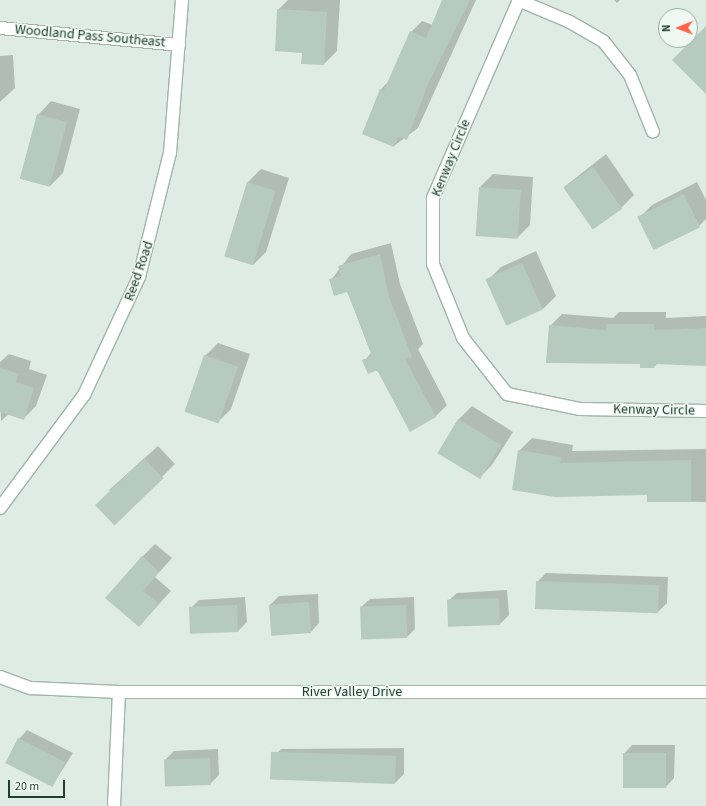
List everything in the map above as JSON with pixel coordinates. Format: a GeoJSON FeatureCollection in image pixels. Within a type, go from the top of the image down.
{"type":"FeatureCollection","features":[{"type":"Feature","properties":{"kind":"street","name":"Reed Road"},"geometry":{"type":"LineString","coordinates":[[0,508],[84,395],[139,277],[170,153],[182,0]]}},
{"type":"Feature","properties":{"kind":"street"},"geometry":{"type":"LineString","coordinates":[[519,0],[570,22],[604,42],[630,75],[653,132]]}},
{"type":"Feature","properties":{"kind":"street","name":"Kenway Circle"},"geometry":{"type":"LineString","coordinates":[[519,0],[433,198],[433,264],[463,338],[507,394],[580,409],[706,411]]}},
{"type":"Feature","properties":{"kind":"street","name":"Woodland Pass Southeast"},"geometry":{"type":"LineString","coordinates":[[0,28],[179,45]]}},
{"type":"Feature","properties":{"kind":"street","name":"River Valley Drive"},"geometry":{"type":"LineString","coordinates":[[0,677],[31,688],[119,692],[706,692]]}},
{"type":"Feature","properties":{"kind":"street"},"geometry":{"type":"LineString","coordinates":[[114,806],[119,692]]}},
{"type":"Feature","properties":{"kind":"building"},"geometry":{"type":"Polygon","coordinates":[[[442,0],[470,0],[428,84],[407,140],[398,137],[394,147],[362,134],[380,89],[384,90],[410,31],[426,38],[442,0]]]}},
{"type":"Feature","properties":{"kind":"building"},"geometry":{"type":"Polygon","coordinates":[[[277,9],[327,12],[324,65],[301,64],[302,53],[275,51],[277,9]]]}},
{"type":"Feature","properties":{"kind":"building"},"geometry":{"type":"Polygon","coordinates":[[[706,26],[706,94],[672,60],[684,48],[698,48],[698,34],[706,26]]]}},
{"type":"Feature","properties":{"kind":"building"},"geometry":{"type":"Polygon","coordinates":[[[37,114],[67,122],[50,187],[20,179],[37,114]]]}},
{"type":"Feature","properties":{"kind":"building"},"geometry":{"type":"Polygon","coordinates":[[[593,167],[622,209],[593,229],[564,188],[593,167]]]}},
{"type":"Feature","properties":{"kind":"building"},"geometry":{"type":"Polygon","coordinates":[[[247,182],[276,191],[253,265],[224,257],[247,182]]]}},
{"type":"Feature","properties":{"kind":"building"},"geometry":{"type":"Polygon","coordinates":[[[479,187],[521,190],[517,239],[476,236],[479,187]]]}},
{"type":"Feature","properties":{"kind":"building"},"geometry":{"type":"Polygon","coordinates":[[[684,194],[700,227],[653,250],[637,217],[684,194]]]}},
{"type":"Feature","properties":{"kind":"building"},"geometry":{"type":"Polygon","coordinates":[[[380,254],[389,297],[412,357],[405,359],[436,417],[410,432],[377,370],[368,374],[362,360],[372,356],[353,306],[347,292],[334,296],[329,279],[341,276],[338,266],[380,254]]]}},
{"type":"Feature","properties":{"kind":"building"},"geometry":{"type":"Polygon","coordinates":[[[522,263],[543,310],[506,326],[485,279],[522,263]]]}},
{"type":"Feature","properties":{"kind":"building"},"geometry":{"type":"Polygon","coordinates":[[[606,324],[654,324],[654,330],[706,328],[706,366],[654,364],[654,368],[640,368],[640,364],[546,363],[549,325],[606,330],[606,324]]]}},
{"type":"Feature","properties":{"kind":"building"},"geometry":{"type":"Polygon","coordinates":[[[204,355],[238,367],[219,423],[184,412],[204,355]]]}},
{"type":"Feature","properties":{"kind":"building"},"geometry":{"type":"Polygon","coordinates":[[[0,368],[19,374],[16,382],[34,388],[24,420],[0,412],[0,368]]]}},
{"type":"Feature","properties":{"kind":"building"},"geometry":{"type":"Polygon","coordinates":[[[458,419],[501,445],[480,479],[437,453],[458,419]]]}},
{"type":"Feature","properties":{"kind":"building"},"geometry":{"type":"Polygon","coordinates":[[[518,450],[561,457],[560,463],[691,460],[691,502],[647,502],[647,495],[555,497],[512,490],[518,450]]]}},
{"type":"Feature","properties":{"kind":"building"},"geometry":{"type":"Polygon","coordinates":[[[144,458],[163,478],[115,525],[95,505],[144,458]]]}},
{"type":"Feature","properties":{"kind":"building"},"geometry":{"type":"Polygon","coordinates":[[[142,556],[159,572],[143,591],[159,604],[139,627],[105,598],[142,556]]]}},
{"type":"Feature","properties":{"kind":"building"},"geometry":{"type":"Polygon","coordinates":[[[536,581],[659,585],[658,613],[535,609],[536,581]]]}},
{"type":"Feature","properties":{"kind":"building"},"geometry":{"type":"Polygon","coordinates":[[[499,598],[500,625],[448,627],[447,600],[499,598]]]}},
{"type":"Feature","properties":{"kind":"building"},"geometry":{"type":"Polygon","coordinates":[[[309,602],[311,633],[271,636],[269,605],[309,602]]]}},
{"type":"Feature","properties":{"kind":"building"},"geometry":{"type":"Polygon","coordinates":[[[237,605],[238,632],[190,634],[189,607],[237,605]]]}},
{"type":"Feature","properties":{"kind":"building"},"geometry":{"type":"Polygon","coordinates":[[[406,605],[407,638],[361,640],[360,607],[406,605]]]}},
{"type":"Feature","properties":{"kind":"building"},"geometry":{"type":"Polygon","coordinates":[[[18,738],[65,762],[53,787],[5,763],[18,738]]]}},
{"type":"Feature","properties":{"kind":"building"},"geometry":{"type":"Polygon","coordinates":[[[271,752],[396,756],[395,784],[270,780],[271,752]]]}},
{"type":"Feature","properties":{"kind":"building"},"geometry":{"type":"Polygon","coordinates":[[[623,753],[666,753],[666,788],[623,788],[623,753]]]}},
{"type":"Feature","properties":{"kind":"building"},"geometry":{"type":"Polygon","coordinates":[[[210,758],[211,785],[165,787],[164,760],[210,758]]]}}]}
